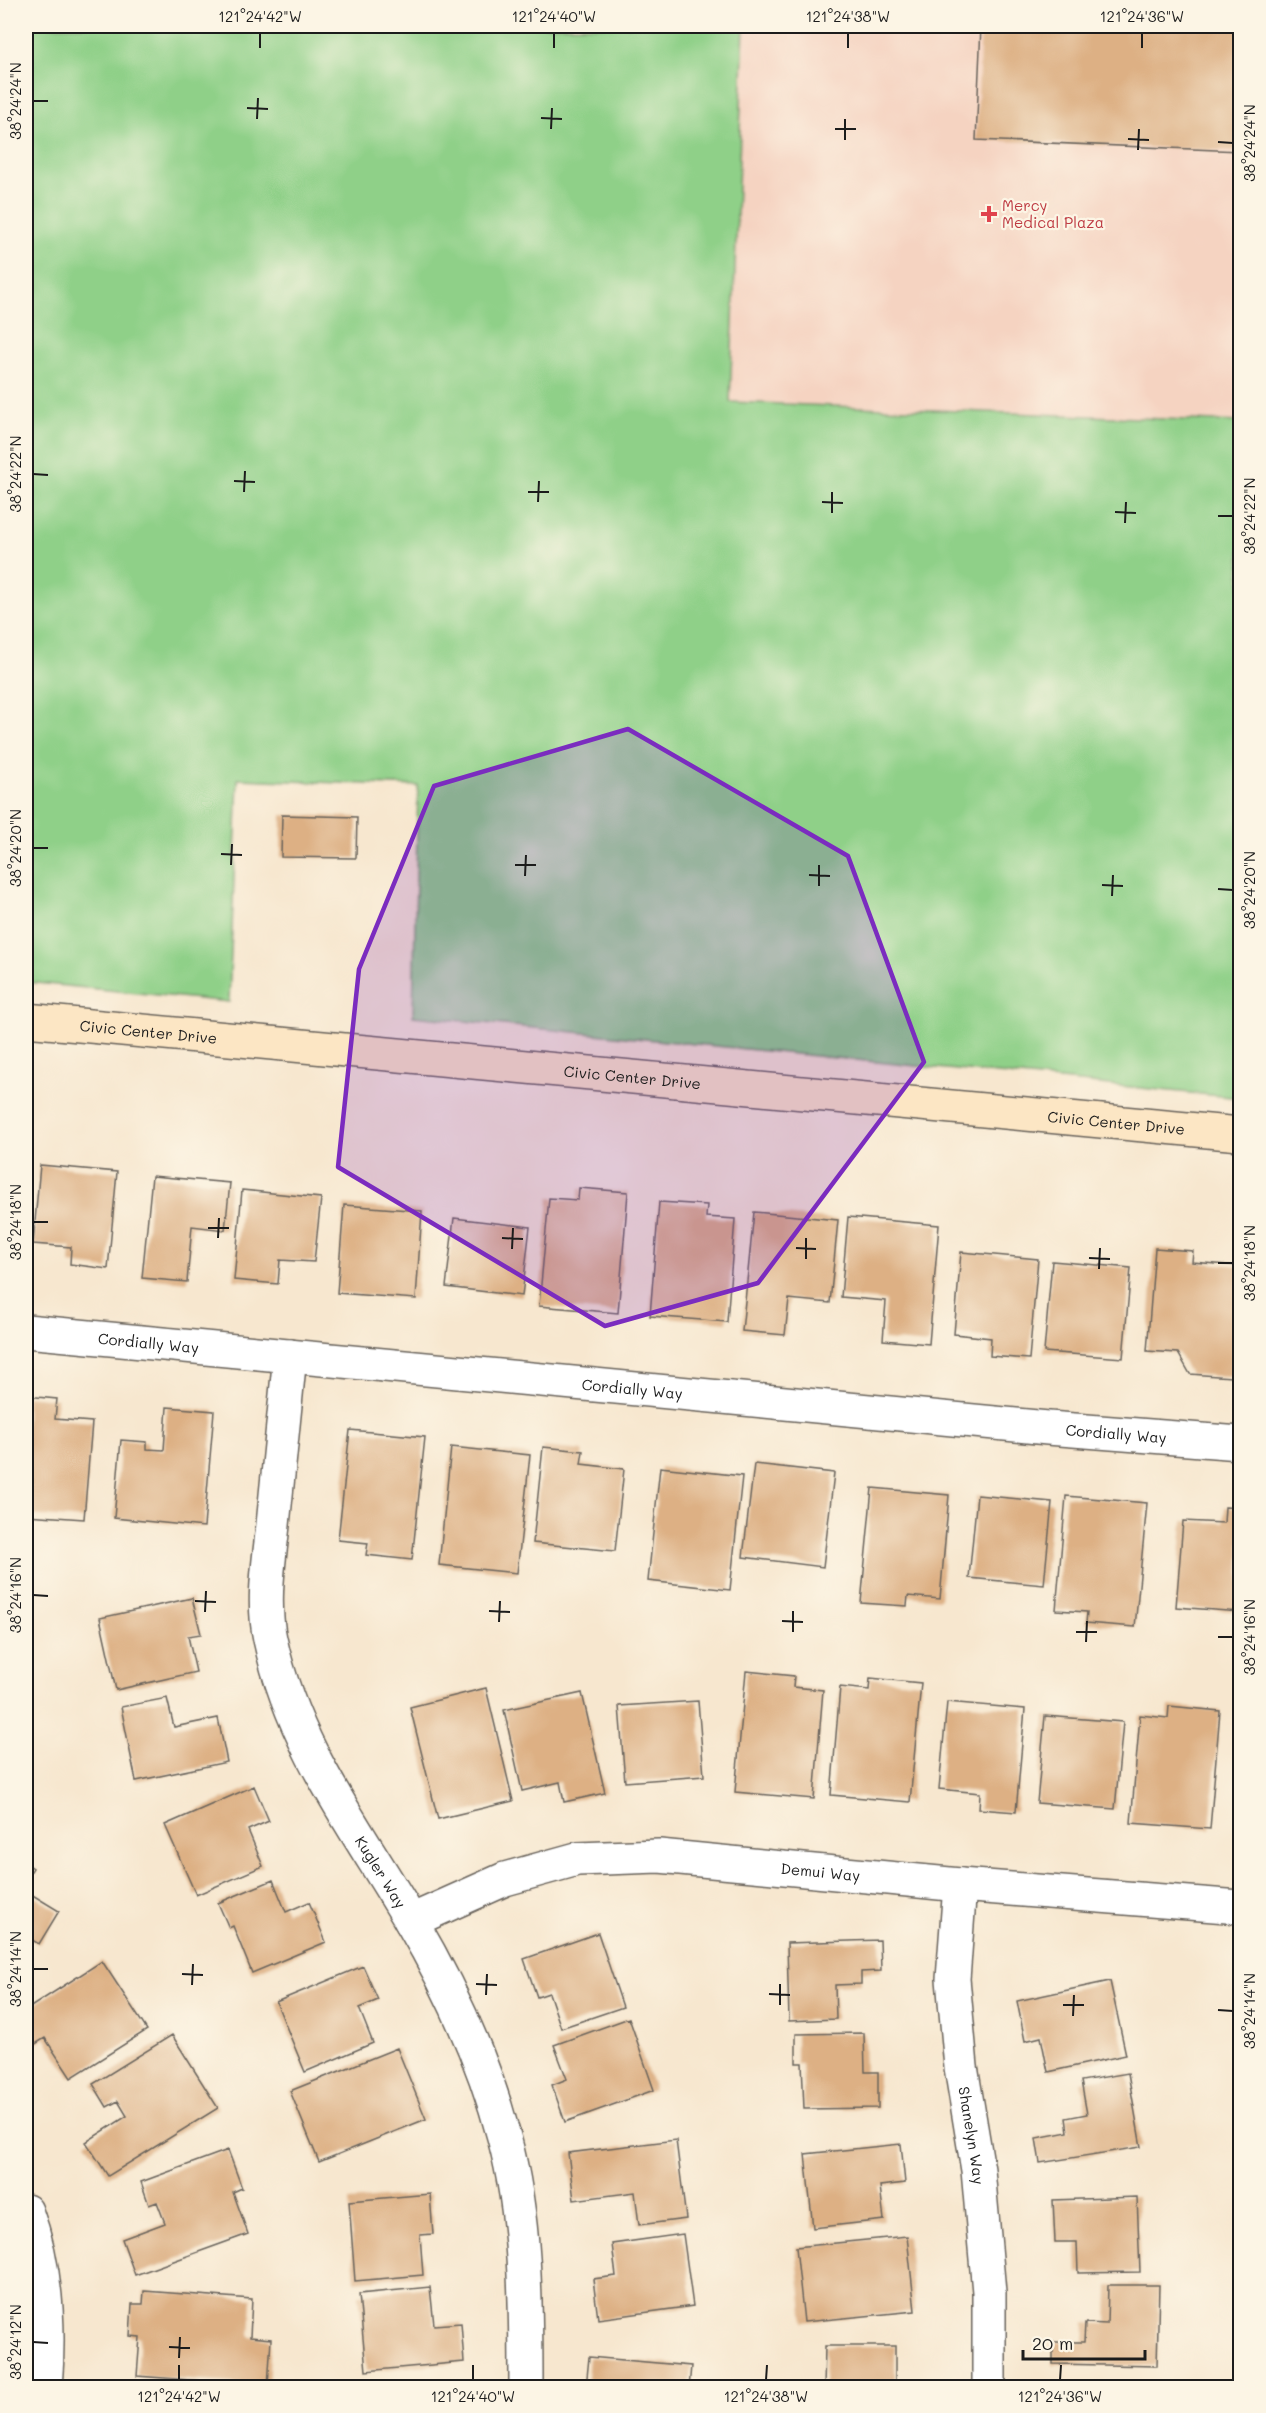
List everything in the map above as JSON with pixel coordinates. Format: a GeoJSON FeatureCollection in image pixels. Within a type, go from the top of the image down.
{"type":"FeatureCollection","features":[{"type":"Feature","properties":{"kind":"street","name":"Civic Center Drive"},"geometry":{"type":"LineString","coordinates":[[26,1020],[1240,1134]]}},
{"type":"Feature","properties":{"kind":"street","name":"Cordially Way"},"geometry":{"type":"LineString","coordinates":[[26,1331],[1048,1428],[1240,1443]]}},
{"type":"Feature","properties":{"kind":"street","name":"Kugler Way"},"geometry":{"type":"LineString","coordinates":[[290,1356],[266,1595],[269,1637],[284,1686],[307,1746],[341,1809],[411,1921],[450,1993],[480,2062],[505,2138],[520,2223],[526,2312],[526,2388]]}},
{"type":"Feature","properties":{"kind":"street","name":"Demui Way"},"geometry":{"type":"LineString","coordinates":[[411,1921],[505,1879],[577,1858],[659,1856],[960,1885],[1240,1907]]}},
{"type":"Feature","properties":{"kind":"street","name":"Shanelyn Way"},"geometry":{"type":"LineString","coordinates":[[960,1885],[953,1979],[961,2067],[978,2170],[990,2292],[989,2388]]}},
{"type":"Feature","properties":{"kind":"street"},"geometry":{"type":"LineString","coordinates":[[26,2211],[36,2238],[43,2273],[46,2335],[45,2388]]}},
{"type":"Feature","properties":{"kind":"highlighted area"},"geometry":{"type":"Polygon","coordinates":[[[628,729],[848,856],[924,1062],[758,1283],[605,1326],[338,1167],[359,969],[434,786],[628,729]]]}},
{"type":"Feature","properties":{"kind":"shaded area","name":"Mercy Medical Plaza"},"geometry":{"type":"Polygon","coordinates":[[[744,26],[1240,26],[1240,422],[730,403],[744,26]]]}},
{"type":"Feature","properties":{"kind":"green space"},"geometry":{"type":"Polygon","coordinates":[[[26,26],[744,26],[730,402],[1240,422],[1240,1098],[413,1016],[418,786],[238,779],[229,1002],[26,982],[26,26]]]}},
{"type":"Feature","properties":{"kind":"building"},"geometry":{"type":"Polygon","coordinates":[[[981,26],[1240,26],[1240,151],[976,140],[981,26]]]}},
{"type":"Feature","properties":{"kind":"building"},"geometry":{"type":"Polygon","coordinates":[[[282,815],[357,817],[356,858],[281,857],[282,815]]]}},
{"type":"Feature","properties":{"kind":"building"},"geometry":{"type":"Polygon","coordinates":[[[26,1148],[29,1149],[27,1171],[26,1171],[26,1148]]]}},
{"type":"Feature","properties":{"kind":"building"},"geometry":{"type":"Polygon","coordinates":[[[40,1165],[117,1172],[108,1269],[70,1264],[71,1247],[33,1244],[40,1165]]]}},
{"type":"Feature","properties":{"kind":"building"},"geometry":{"type":"Polygon","coordinates":[[[152,1176],[230,1183],[225,1230],[192,1226],[187,1282],[142,1278],[152,1176]]]}},
{"type":"Feature","properties":{"kind":"building"},"geometry":{"type":"Polygon","coordinates":[[[579,1188],[628,1192],[618,1313],[539,1306],[549,1198],[578,1200],[579,1188]]]}},
{"type":"Feature","properties":{"kind":"building"},"geometry":{"type":"Polygon","coordinates":[[[242,1190],[321,1198],[314,1262],[280,1260],[278,1284],[234,1280],[242,1190]]]}},
{"type":"Feature","properties":{"kind":"building"},"geometry":{"type":"Polygon","coordinates":[[[659,1202],[707,1205],[706,1217],[735,1219],[727,1322],[650,1316],[659,1202]]]}},
{"type":"Feature","properties":{"kind":"building"},"geometry":{"type":"Polygon","coordinates":[[[344,1205],[422,1211],[416,1299],[337,1293],[344,1205]]]}},
{"type":"Feature","properties":{"kind":"building"},"geometry":{"type":"Polygon","coordinates":[[[754,1212],[838,1220],[830,1303],[789,1299],[785,1335],[742,1331],[754,1212]]]}},
{"type":"Feature","properties":{"kind":"building"},"geometry":{"type":"Polygon","coordinates":[[[848,1217],[939,1225],[929,1344],[883,1340],[886,1301],[841,1297],[848,1217]]]}},
{"type":"Feature","properties":{"kind":"building"},"geometry":{"type":"Polygon","coordinates":[[[454,1218],[530,1227],[522,1296],[446,1287],[454,1218]]]}},
{"type":"Feature","properties":{"kind":"building"},"geometry":{"type":"Polygon","coordinates":[[[1155,1248],[1193,1251],[1192,1262],[1240,1266],[1231,1377],[1190,1374],[1178,1353],[1147,1351],[1155,1248]]]}},
{"type":"Feature","properties":{"kind":"building"},"geometry":{"type":"Polygon","coordinates":[[[961,1252],[1038,1259],[1029,1359],[990,1356],[991,1338],[954,1334],[961,1252]]]}},
{"type":"Feature","properties":{"kind":"building"},"geometry":{"type":"Polygon","coordinates":[[[1052,1261],[1131,1268],[1123,1358],[1044,1352],[1052,1261]]]}},
{"type":"Feature","properties":{"kind":"building"},"geometry":{"type":"Polygon","coordinates":[[[26,1396],[57,1399],[55,1419],[92,1422],[84,1519],[26,1515],[26,1396]]]}},
{"type":"Feature","properties":{"kind":"building"},"geometry":{"type":"Polygon","coordinates":[[[167,1407],[214,1411],[204,1527],[114,1518],[121,1440],[147,1442],[147,1449],[164,1450],[167,1407]]]}},
{"type":"Feature","properties":{"kind":"building"},"geometry":{"type":"Polygon","coordinates":[[[350,1430],[425,1437],[412,1560],[366,1555],[368,1543],[338,1540],[350,1430]]]}},
{"type":"Feature","properties":{"kind":"building"},"geometry":{"type":"Polygon","coordinates":[[[451,1447],[530,1455],[517,1573],[439,1565],[451,1447]]]}},
{"type":"Feature","properties":{"kind":"building"},"geometry":{"type":"Polygon","coordinates":[[[543,1447],[583,1451],[581,1464],[624,1469],[615,1551],[533,1543],[543,1447]]]}},
{"type":"Feature","properties":{"kind":"building"},"geometry":{"type":"Polygon","coordinates":[[[754,1464],[834,1473],[823,1567],[743,1557],[754,1464]]]}},
{"type":"Feature","properties":{"kind":"building"},"geometry":{"type":"Polygon","coordinates":[[[660,1467],[742,1476],[730,1590],[648,1581],[660,1467]]]}},
{"type":"Feature","properties":{"kind":"building"},"geometry":{"type":"Polygon","coordinates":[[[872,1488],[949,1495],[940,1599],[908,1596],[907,1606],[861,1603],[872,1488]]]}},
{"type":"Feature","properties":{"kind":"building"},"geometry":{"type":"Polygon","coordinates":[[[977,1495],[1052,1502],[1044,1585],[969,1578],[977,1495]]]}},
{"type":"Feature","properties":{"kind":"building"},"geometry":{"type":"Polygon","coordinates":[[[1066,1496],[1147,1503],[1135,1627],[1086,1623],[1087,1612],[1056,1610],[1066,1496]]]}},
{"type":"Feature","properties":{"kind":"building"},"geometry":{"type":"Polygon","coordinates":[[[1225,1507],[1240,1508],[1240,1612],[1176,1607],[1183,1521],[1224,1523],[1225,1507]]]}},
{"type":"Feature","properties":{"kind":"building"},"geometry":{"type":"Polygon","coordinates":[[[192,1598],[201,1634],[188,1636],[196,1672],[116,1690],[100,1618],[192,1598]]]}},
{"type":"Feature","properties":{"kind":"building"},"geometry":{"type":"Polygon","coordinates":[[[746,1671],[794,1676],[793,1687],[823,1690],[814,1799],[735,1792],[746,1671]]]}},
{"type":"Feature","properties":{"kind":"building"},"geometry":{"type":"Polygon","coordinates":[[[870,1678],[921,1683],[910,1802],[831,1795],[840,1687],[869,1690],[870,1678]]]}},
{"type":"Feature","properties":{"kind":"building"},"geometry":{"type":"Polygon","coordinates":[[[486,1688],[513,1801],[438,1819],[410,1707],[486,1688]]]}},
{"type":"Feature","properties":{"kind":"building"},"geometry":{"type":"Polygon","coordinates":[[[582,1693],[605,1793],[564,1802],[560,1782],[522,1791],[504,1710],[582,1693]]]}},
{"type":"Feature","properties":{"kind":"building"},"geometry":{"type":"Polygon","coordinates":[[[167,1698],[174,1727],[218,1718],[227,1762],[136,1781],[121,1707],[167,1698]]]}},
{"type":"Feature","properties":{"kind":"building"},"geometry":{"type":"Polygon","coordinates":[[[698,1701],[704,1776],[625,1782],[619,1706],[698,1701]]]}},
{"type":"Feature","properties":{"kind":"building"},"geometry":{"type":"Polygon","coordinates":[[[947,1702],[1025,1709],[1016,1812],[979,1809],[980,1793],[939,1789],[947,1702]]]}},
{"type":"Feature","properties":{"kind":"building"},"geometry":{"type":"Polygon","coordinates":[[[1169,1706],[1220,1711],[1210,1829],[1131,1823],[1140,1715],[1168,1718],[1169,1706]]]}},
{"type":"Feature","properties":{"kind":"building"},"geometry":{"type":"Polygon","coordinates":[[[1045,1716],[1123,1722],[1115,1809],[1037,1803],[1045,1716]]]}},
{"type":"Feature","properties":{"kind":"building"},"geometry":{"type":"Polygon","coordinates":[[[254,1786],[269,1821],[248,1830],[263,1866],[196,1895],[165,1825],[254,1786]]]}},
{"type":"Feature","properties":{"kind":"building"},"geometry":{"type":"Polygon","coordinates":[[[26,1863],[33,1868],[26,1879],[26,1863]]]}},
{"type":"Feature","properties":{"kind":"building"},"geometry":{"type":"Polygon","coordinates":[[[273,1880],[286,1912],[309,1902],[326,1942],[252,1973],[233,1926],[229,1928],[218,1903],[273,1880]]]}},
{"type":"Feature","properties":{"kind":"building"},"geometry":{"type":"Polygon","coordinates":[[[26,1891],[59,1911],[39,1944],[27,1937],[26,1939],[26,1891]]]}},
{"type":"Feature","properties":{"kind":"building"},"geometry":{"type":"Polygon","coordinates":[[[598,1933],[623,2007],[561,2028],[549,1993],[537,1997],[524,1959],[598,1933]]]}},
{"type":"Feature","properties":{"kind":"building"},"geometry":{"type":"Polygon","coordinates":[[[880,1940],[881,1971],[861,1972],[861,1984],[835,1985],[836,2019],[789,2021],[787,1943],[880,1940]]]}},
{"type":"Feature","properties":{"kind":"building"},"geometry":{"type":"Polygon","coordinates":[[[102,1961],[147,2030],[71,2078],[45,2038],[29,2048],[26,2043],[26,2010],[102,1961]]]}},
{"type":"Feature","properties":{"kind":"building"},"geometry":{"type":"Polygon","coordinates":[[[363,1966],[378,2000],[359,2008],[373,2043],[305,2072],[276,2002],[363,1966]]]}},
{"type":"Feature","properties":{"kind":"building"},"geometry":{"type":"Polygon","coordinates":[[[1110,1981],[1126,2055],[1048,2072],[1041,2037],[1025,2041],[1017,2001],[1110,1981]]]}},
{"type":"Feature","properties":{"kind":"building"},"geometry":{"type":"Polygon","coordinates":[[[629,2018],[654,2090],[565,2122],[552,2085],[567,2079],[554,2045],[629,2018]]]}},
{"type":"Feature","properties":{"kind":"building"},"geometry":{"type":"Polygon","coordinates":[[[864,2033],[865,2072],[878,2072],[878,2108],[804,2109],[802,2063],[796,2063],[796,2034],[864,2033]]]}},
{"type":"Feature","properties":{"kind":"building"},"geometry":{"type":"Polygon","coordinates":[[[172,2035],[218,2108],[108,2176],[86,2142],[127,2116],[118,2101],[107,2107],[93,2084],[172,2035]]]}},
{"type":"Feature","properties":{"kind":"building"},"geometry":{"type":"Polygon","coordinates":[[[397,2048],[426,2119],[319,2162],[290,2091],[397,2048]]]}},
{"type":"Feature","properties":{"kind":"building"},"geometry":{"type":"Polygon","coordinates":[[[1128,2073],[1141,2147],[1040,2163],[1036,2138],[1068,2132],[1066,2118],[1087,2114],[1081,2081],[1128,2073]]]}},
{"type":"Feature","properties":{"kind":"building"},"geometry":{"type":"Polygon","coordinates":[[[676,2140],[686,2219],[639,2225],[635,2192],[574,2200],[568,2153],[676,2140]]]}},
{"type":"Feature","properties":{"kind":"building"},"geometry":{"type":"Polygon","coordinates":[[[901,2144],[905,2183],[880,2186],[884,2220],[813,2228],[805,2154],[901,2144]]]}},
{"type":"Feature","properties":{"kind":"building"},"geometry":{"type":"Polygon","coordinates":[[[228,2150],[242,2188],[233,2192],[248,2234],[135,2275],[122,2239],[165,2223],[157,2202],[149,2205],[141,2182],[228,2150]]]}},
{"type":"Feature","properties":{"kind":"building"},"geometry":{"type":"Polygon","coordinates":[[[430,2194],[433,2234],[420,2235],[423,2275],[355,2281],[349,2201],[430,2194]]]}},
{"type":"Feature","properties":{"kind":"building"},"geometry":{"type":"Polygon","coordinates":[[[1137,2197],[1140,2272],[1078,2273],[1077,2242],[1055,2242],[1053,2200],[1137,2197]]]}},
{"type":"Feature","properties":{"kind":"building"},"geometry":{"type":"Polygon","coordinates":[[[683,2234],[693,2306],[598,2319],[593,2279],[616,2276],[612,2244],[683,2234]]]}},
{"type":"Feature","properties":{"kind":"building"},"geometry":{"type":"Polygon","coordinates":[[[907,2236],[915,2311],[804,2322],[796,2247],[907,2236]]]}},
{"type":"Feature","properties":{"kind":"building"},"geometry":{"type":"Polygon","coordinates":[[[1108,2285],[1159,2285],[1157,2366],[1053,2364],[1053,2342],[1084,2342],[1085,2323],[1107,2324],[1108,2285]]]}},
{"type":"Feature","properties":{"kind":"building"},"geometry":{"type":"Polygon","coordinates":[[[430,2287],[434,2325],[461,2323],[464,2362],[366,2371],[359,2294],[430,2287]]]}},
{"type":"Feature","properties":{"kind":"building"},"geometry":{"type":"Polygon","coordinates":[[[144,2291],[252,2299],[250,2337],[271,2339],[268,2386],[137,2376],[140,2337],[130,2336],[132,2304],[143,2304],[144,2291]]]}},
{"type":"Feature","properties":{"kind":"building"},"geometry":{"type":"Polygon","coordinates":[[[825,2346],[895,2346],[895,2388],[824,2388],[825,2346]]]}},
{"type":"Feature","properties":{"kind":"building"},"geometry":{"type":"Polygon","coordinates":[[[589,2357],[691,2366],[689,2388],[586,2388],[589,2357]]]}},
{"type":"Feature","properties":{"kind":"place","name":"Mercy Medical Plaza"},"geometry":{"type":"Point","coordinates":[989,214]}}]}
